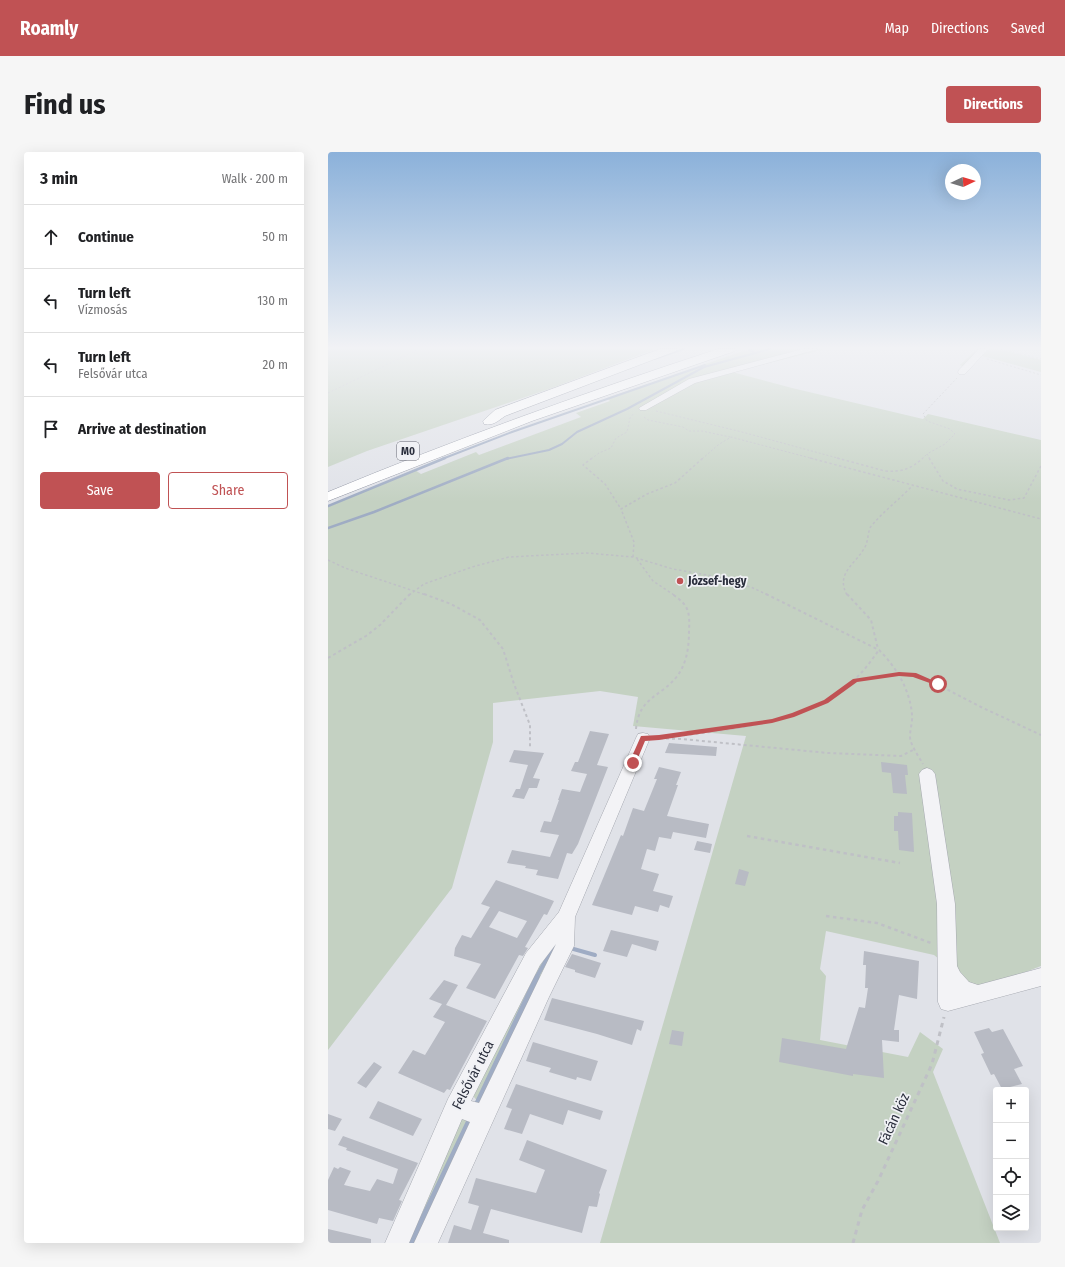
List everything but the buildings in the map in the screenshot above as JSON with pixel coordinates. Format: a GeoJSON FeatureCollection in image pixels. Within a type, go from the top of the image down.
{"type":"FeatureCollection","features":[{"type":"Feature","properties":{"kind":"highway"},"geometry":{"type":"LineString","coordinates":[[489,421],[500,413],[536,400]]}},
{"type":"Feature","properties":{"kind":"highway","name":"M0"},"geometry":{"type":"LineString","coordinates":[[358,470],[489,421],[553,400]]}},
{"type":"Feature","properties":{"kind":"highway","name":"M0"},"geometry":{"type":"LineString","coordinates":[[328,497],[390,471],[520,421],[583,400]]}},
{"type":"Feature","properties":{"kind":"street"},"geometry":{"type":"LineString","coordinates":[[642,411],[660,400]]}},
{"type":"Feature","properties":{"kind":"street","name":"Felsővár utca"},"geometry":{"type":"LineString","coordinates":[[397,1243],[456,1107],[533,959],[566,917],[643,738]]}},
{"type":"Feature","properties":{"kind":"street"},"geometry":{"type":"LineString","coordinates":[[928,774],[946,904],[948,1002],[1041,977]]}},
{"type":"Feature","properties":{"kind":"street","name":"Felsővár utca"},"geometry":{"type":"LineString","coordinates":[[426,1243],[484,1115],[565,946],[566,917]]}},
{"type":"Feature","properties":{"kind":"street"},"geometry":{"type":"LineString","coordinates":[[947,966],[952,979],[959,987],[967,992],[978,994]]}},
{"type":"Feature","properties":{"kind":"street"},"geometry":{"type":"LineString","coordinates":[[456,1107],[484,1115]]}},
{"type":"Feature","properties":{"kind":"path"},"geometry":{"type":"LineString","coordinates":[[642,411],[742,432],[885,470],[901,472],[911,469],[928,454],[945,444],[955,434],[950,429],[927,421],[923,414],[936,400]]}},
{"type":"Feature","properties":{"kind":"path"},"geometry":{"type":"LineString","coordinates":[[642,411],[648,420],[683,427],[689,431],[702,431],[731,437],[1041,519]]}},
{"type":"Feature","properties":{"kind":"path"},"geometry":{"type":"LineString","coordinates":[[630,418],[627,432],[616,438],[611,448],[599,453],[583,465],[598,475],[607,485],[621,509],[634,542],[633,557]]}},
{"type":"Feature","properties":{"kind":"path"},"geometry":{"type":"LineString","coordinates":[[621,509],[625,505],[675,483],[718,445],[731,437]]}},
{"type":"Feature","properties":{"kind":"path"},"geometry":{"type":"LineString","coordinates":[[928,454],[943,481],[957,489],[1009,500],[1024,498],[1041,466]]}},
{"type":"Feature","properties":{"kind":"path"},"geometry":{"type":"LineString","coordinates":[[643,738],[667,737],[772,721],[794,715],[826,702],[855,680],[872,661],[878,650],[870,620],[848,595],[844,587],[845,575],[852,563],[865,547],[871,524],[902,498],[912,485]]}},
{"type":"Feature","properties":{"kind":"path"},"geometry":{"type":"LineString","coordinates":[[328,658],[351,646],[370,632],[414,590],[424,584],[472,567],[509,557],[587,553],[633,557],[673,570],[724,578],[753,588],[831,625],[878,650],[892,663],[899,674],[908,695],[912,715],[910,741],[928,774]]}},
{"type":"Feature","properties":{"kind":"path"},"geometry":{"type":"LineString","coordinates":[[637,558],[655,583],[687,608],[689,616],[689,637],[684,664],[677,676],[655,694],[638,713],[636,730],[643,738],[682,739],[828,753],[901,756],[915,749]]}},
{"type":"Feature","properties":{"kind":"path"},"geometry":{"type":"LineString","coordinates":[[328,560],[345,568],[414,590],[451,604],[480,620],[503,649],[514,684],[530,724],[530,747]]}},
{"type":"Feature","properties":{"kind":"path"},"geometry":{"type":"LineString","coordinates":[[855,680],[899,674],[925,678],[981,707],[1041,735]]}},
{"type":"Feature","properties":{"kind":"path"},"geometry":{"type":"LineString","coordinates":[[747,836],[900,863]]}},
{"type":"Feature","properties":{"kind":"path"},"geometry":{"type":"LineString","coordinates":[[826,916],[878,922],[920,940],[934,944]]}},
{"type":"Feature","properties":{"kind":"path","name":"Fácán köz"},"geometry":{"type":"LineString","coordinates":[[853,1243],[862,1210],[878,1181],[932,1064],[948,1002]]}},
{"type":"Feature","properties":{"kind":"green space"},"geometry":{"type":"Polygon","coordinates":[[[328,400],[517,400],[367,451],[328,467],[328,400]]]}},
{"type":"Feature","properties":{"kind":"green space"},"geometry":{"type":"Polygon","coordinates":[[[609,400],[842,400],[923,419],[928,414],[1041,440],[1041,966],[995,984],[979,986],[968,982],[934,955],[826,931],[820,969],[826,976],[820,1040],[908,1057],[920,1032],[943,1049],[933,1072],[993,1225],[993,1231],[995,1231],[1000,1243],[600,1243],[746,736],[633,726],[638,697],[600,691],[493,703],[493,742],[452,888],[328,1050],[328,507],[415,470],[421,474],[476,452],[479,455],[581,417],[576,413],[610,401],[609,400]]]}},
{"type":"Feature","properties":{"kind":"green space"},"geometry":{"type":"Polygon","coordinates":[[[561,940],[479,1103],[474,1097],[473,1089],[548,948],[561,940]]]}},
{"type":"Feature","properties":{"kind":"green space"},"geometry":{"type":"Polygon","coordinates":[[[463,1116],[473,1116],[421,1243],[403,1243],[420,1201],[463,1116]]]}},
{"type":"Feature","properties":{"kind":"waterway"},"geometry":{"type":"LineString","coordinates":[[442,459],[512,432],[604,400]]}},
{"type":"Feature","properties":{"kind":"waterway"},"geometry":{"type":"LineString","coordinates":[[506,459],[549,450],[562,444],[577,432],[644,400]]}},
{"type":"Feature","properties":{"kind":"waterway"},"geometry":{"type":"LineString","coordinates":[[328,506],[445,458]]}},
{"type":"Feature","properties":{"kind":"waterway"},"geometry":{"type":"LineString","coordinates":[[328,528],[374,512],[508,458]]}},
{"type":"Feature","properties":{"kind":"waterway"},"geometry":{"type":"LineString","coordinates":[[536,978],[554,946]]}},
{"type":"Feature","properties":{"kind":"waterway"},"geometry":{"type":"LineString","coordinates":[[570,948],[595,955]]}},
{"type":"Feature","properties":{"kind":"waterway"},"geometry":{"type":"LineString","coordinates":[[476,1106],[537,977]]}},
{"type":"Feature","properties":{"kind":"waterway"},"geometry":{"type":"LineString","coordinates":[[411,1243],[471,1117]]}},
{"type":"Feature","properties":{"kind":"place","name":"József-hegy"},"geometry":{"type":"Point","coordinates":[680,581]}},
{"type":"Feature","properties":{"kind":"route"},"geometry":{"type":"LineString","coordinates":[[633,763],[643,738],[659,738],[732,728],[772,721],[794,715],[826,702],[855,680],[899,674],[925,678],[938,684]]}}]}
